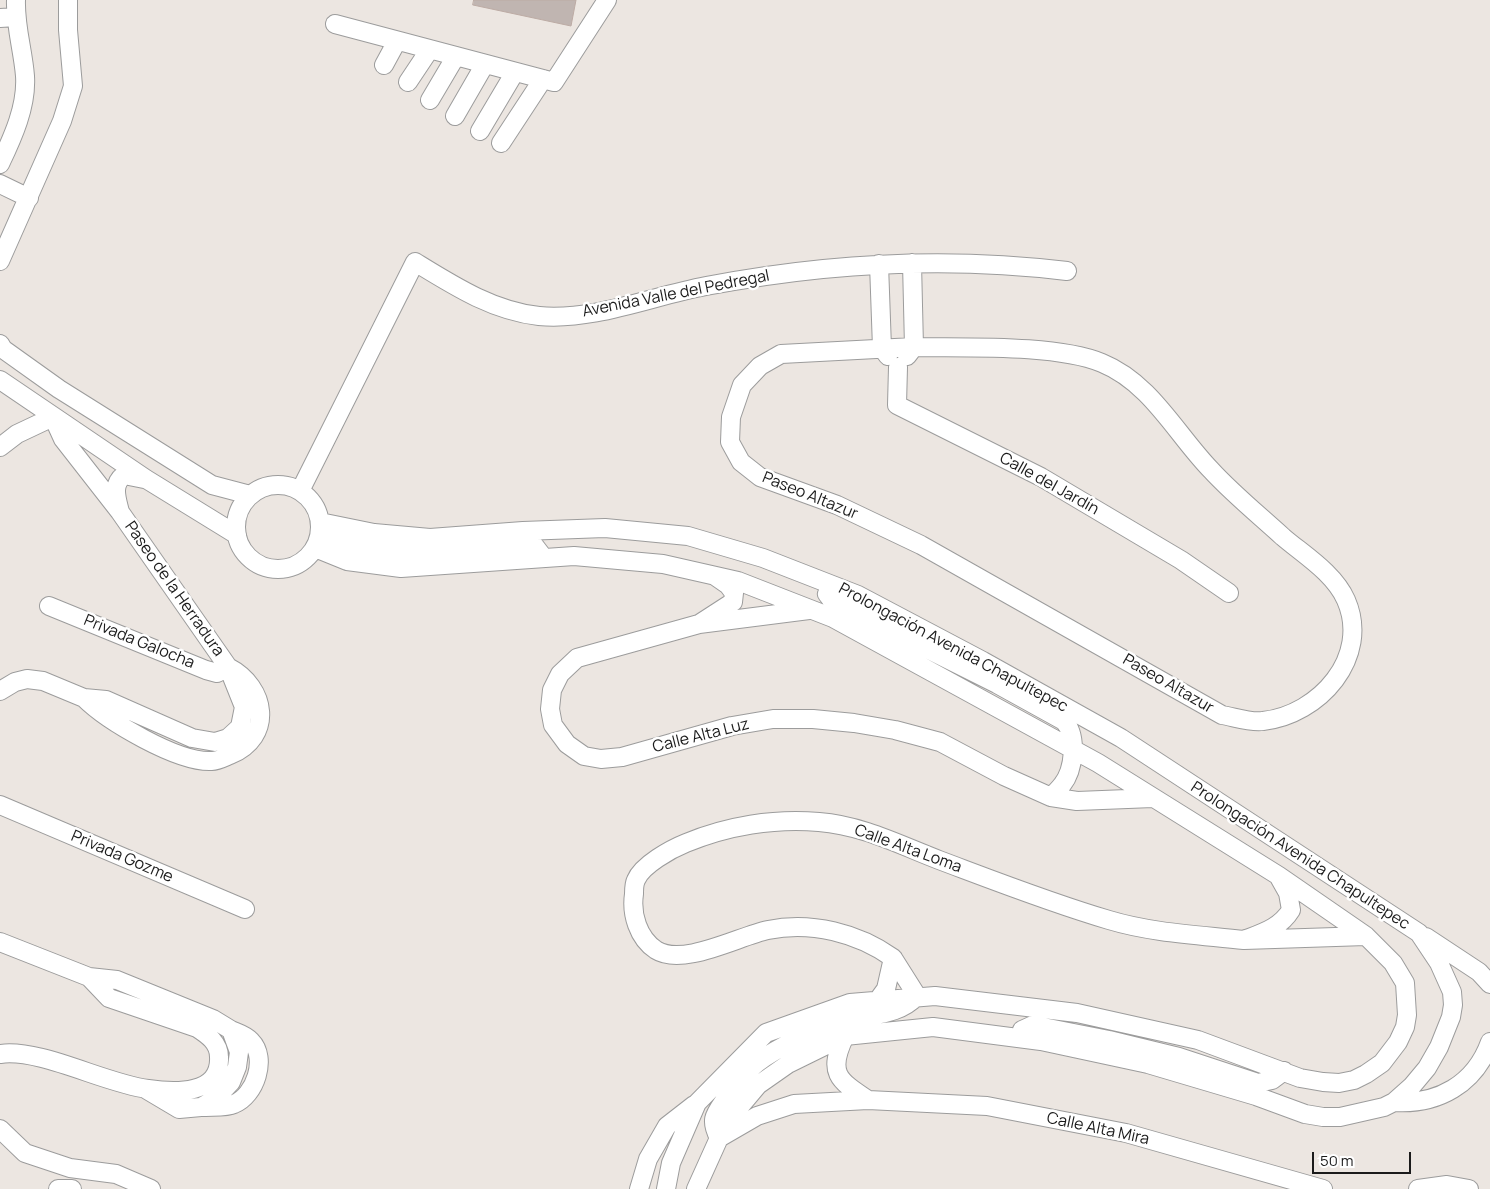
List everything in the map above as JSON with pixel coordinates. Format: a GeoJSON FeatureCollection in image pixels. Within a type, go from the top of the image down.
{"type":"FeatureCollection","features":[{"type":"Feature","properties":{"kind":"street"},"geometry":{"type":"LineString","coordinates":[[0,261],[62,121],[73,86],[68,30],[68,0]]}},
{"type":"Feature","properties":{"kind":"street"},"geometry":{"type":"LineString","coordinates":[[335,24],[554,82],[607,0]]}},
{"type":"Feature","properties":{"kind":"street"},"geometry":{"type":"LineString","coordinates":[[0,164],[10,142],[22,101],[25,78],[11,11]]}},
{"type":"Feature","properties":{"kind":"street"},"geometry":{"type":"LineString","coordinates":[[384,65],[397,41]]}},
{"type":"Feature","properties":{"kind":"street"},"geometry":{"type":"LineString","coordinates":[[408,82],[430,49]]}},
{"type":"Feature","properties":{"kind":"street"},"geometry":{"type":"LineString","coordinates":[[430,100],[456,56]]}},
{"type":"Feature","properties":{"kind":"street"},"geometry":{"type":"LineString","coordinates":[[455,116],[485,64]]}},
{"type":"Feature","properties":{"kind":"street"},"geometry":{"type":"LineString","coordinates":[[480,132],[516,72]]}},
{"type":"Feature","properties":{"kind":"street"},"geometry":{"type":"LineString","coordinates":[[501,143],[543,79]]}},
{"type":"Feature","properties":{"kind":"street"},"geometry":{"type":"LineString","coordinates":[[0,184],[29,198]]}},
{"type":"Feature","properties":{"kind":"street","name":"Avenida Valle del Pedregal"},"geometry":{"type":"LineString","coordinates":[[300,491],[415,262],[451,285],[487,302],[514,312],[541,316],[583,315],[705,286],[780,274],[879,264],[930,261],[1017,265],[1068,271]]}},
{"type":"Feature","properties":{"kind":"street"},"geometry":{"type":"LineString","coordinates":[[879,264],[882,348],[898,366],[914,347],[912,263]]}},
{"type":"Feature","properties":{"kind":"street"},"geometry":{"type":"LineString","coordinates":[[0,344],[3,349],[59,389],[212,485],[250,495]]}},
{"type":"Feature","properties":{"kind":"street","name":"Paseo Altazur"},"geometry":{"type":"LineString","coordinates":[[914,347],[1012,350],[1080,357],[1102,363],[1139,387],[1210,470],[1284,538],[1320,566],[1346,600],[1353,628],[1348,661],[1326,692],[1288,714],[1262,722],[1222,715],[921,545],[837,505],[760,477],[741,462],[730,442],[731,416],[742,385],[760,366],[782,354],[914,347]]}},
{"type":"Feature","properties":{"kind":"street","name":"Calle del Jardín"},"geometry":{"type":"LineString","coordinates":[[898,366],[897,404],[1041,477],[1181,560],[1229,593]]}},
{"type":"Feature","properties":{"kind":"street"},"geometry":{"type":"LineString","coordinates":[[0,380],[146,479],[237,535]]}},
{"type":"Feature","properties":{"kind":"street"},"geometry":{"type":"LineString","coordinates":[[0,447],[17,434],[53,417]]}},
{"type":"Feature","properties":{"kind":"street","name":"Paseo de la Herradura"},"geometry":{"type":"LineString","coordinates":[[0,691],[15,682],[27,679],[43,681],[84,698],[106,700],[192,738],[215,742],[228,738],[240,727],[244,707],[228,667],[120,512],[63,439],[53,417]]}},
{"type":"Feature","properties":{"kind":"street","name":"Paseo de la Herradura"},"geometry":{"type":"LineString","coordinates":[[120,512],[116,486],[120,478],[124,476],[146,479]]}},
{"type":"Feature","properties":{"kind":"street"},"geometry":{"type":"LineString","coordinates":[[275,485],[288,486],[300,491],[310,499],[317,509],[318,535],[306,559],[293,566],[278,569],[264,567],[251,560],[242,549],[237,535],[236,520],[241,507],[250,495],[263,488],[275,485]]}},
{"type":"Feature","properties":{"kind":"street","name":"Prolongación Avenida Chapultepec"},"geometry":{"type":"LineString","coordinates":[[318,535],[374,533],[430,538],[523,531],[605,528],[688,536],[762,558],[858,595],[975,656],[1121,738],[1419,933],[1446,977],[1452,992],[1451,1017],[1439,1047],[1427,1068],[1412,1086],[1394,1102],[1356,1115],[1323,1117],[1305,1114],[1256,1096],[1148,1064],[1026,1039],[933,1027],[845,1036],[788,1064],[758,1085],[737,1110],[719,1138],[696,1189]]}},
{"type":"Feature","properties":{"kind":"street","name":"Prolongación Avenida Chapultepec"},"geometry":{"type":"LineString","coordinates":[[318,535],[347,561],[401,568],[574,556],[663,564],[738,581],[812,610],[841,622],[1072,749],[1278,876],[1366,936],[1393,963],[1405,983],[1405,1027],[1398,1042],[1382,1063],[1354,1080],[1323,1082],[1284,1071],[1198,1040],[1077,1013],[917,996],[850,1003],[766,1033],[697,1103],[671,1163],[666,1189]]}},
{"type":"Feature","properties":{"kind":"street","name":"Calle Alta Luz"},"geometry":{"type":"LineString","coordinates":[[699,624],[733,602],[734,593],[728,585],[713,574]]}},
{"type":"Feature","properties":{"kind":"street"},"geometry":{"type":"LineString","coordinates":[[833,586],[827,594],[833,602],[997,684],[1064,722],[1070,731],[1072,749],[1068,774],[1062,786],[1051,797]]}},
{"type":"Feature","properties":{"kind":"street","name":"Privada Galocha"},"geometry":{"type":"LineString","coordinates":[[49,606],[206,670],[217,672],[228,667]]}},
{"type":"Feature","properties":{"kind":"street","name":"Calle Alta Luz"},"geometry":{"type":"LineString","coordinates":[[812,610],[699,624],[576,658],[560,674],[552,690],[550,709],[553,725],[566,744],[584,756],[601,760],[622,757],[732,726],[772,719],[814,719],[854,723],[895,730],[940,742],[1004,776],[1051,797],[1092,801],[1153,798]]}},
{"type":"Feature","properties":{"kind":"street","name":"Privada Gozme"},"geometry":{"type":"LineString","coordinates":[[0,805],[245,909]]}},
{"type":"Feature","properties":{"kind":"street","name":"Calle Alta Loma"},"geometry":{"type":"LineString","coordinates":[[917,996],[893,958],[868,943],[839,932],[805,927],[770,930],[686,955],[669,956],[656,950],[644,938],[635,921],[632,905],[636,879],[663,852],[704,836],[745,825],[818,822],[855,827],[990,879],[1112,921],[1149,929],[1244,940],[1366,936]]}},
{"type":"Feature","properties":{"kind":"street"},"geometry":{"type":"LineString","coordinates":[[1244,940],[1278,925],[1285,920],[1291,910],[1288,893],[1278,876]]}},
{"type":"Feature","properties":{"kind":"street"},"geometry":{"type":"LineString","coordinates":[[1419,933],[1479,972],[1490,984]]}},
{"type":"Feature","properties":{"kind":"street"},"geometry":{"type":"LineString","coordinates":[[0,942],[89,977],[117,980],[213,1019],[230,1030],[239,1052],[235,1074],[225,1089],[215,1099],[201,1106],[179,1108],[147,1089]]}},
{"type":"Feature","properties":{"kind":"street"},"geometry":{"type":"LineString","coordinates":[[878,1000],[886,990],[893,958]]}},
{"type":"Feature","properties":{"kind":"street"},"geometry":{"type":"LineString","coordinates":[[0,1054],[8,1053],[42,1059],[147,1089],[200,1089],[209,1083],[219,1065],[219,1054],[215,1043],[197,1028],[109,998],[89,977]]}},
{"type":"Feature","properties":{"kind":"street"},"geometry":{"type":"LineString","coordinates":[[719,1138],[714,1128],[714,1115],[734,1088],[757,1063],[805,1036],[846,1021],[895,1011],[908,1006],[917,996]]}},
{"type":"Feature","properties":{"kind":"street"},"geometry":{"type":"LineString","coordinates":[[1026,1039],[1021,1033],[1022,1030],[1029,1026],[1054,1029],[1179,1057],[1258,1083],[1272,1080],[1284,1071]]}},
{"type":"Feature","properties":{"kind":"street","name":"Calle Alta Mira"},"geometry":{"type":"LineString","coordinates":[[845,1036],[835,1056],[836,1072],[846,1086],[868,1100]]}},
{"type":"Feature","properties":{"kind":"street"},"geometry":{"type":"LineString","coordinates":[[1394,1102],[1412,1103],[1430,1100],[1450,1091],[1468,1078],[1480,1062],[1490,1042]]}},
{"type":"Feature","properties":{"kind":"street","name":"Calle Alta Mira"},"geometry":{"type":"LineString","coordinates":[[719,1138],[757,1116],[776,1108],[794,1104],[868,1100],[996,1108],[1126,1133],[1322,1189]]}},
{"type":"Feature","properties":{"kind":"street"},"geometry":{"type":"LineString","coordinates":[[639,1189],[648,1159],[667,1126],[697,1103]]}},
{"type":"Feature","properties":{"kind":"street"},"geometry":{"type":"LineString","coordinates":[[0,1129],[25,1153],[70,1168],[116,1174],[151,1189]]}},
{"type":"Feature","properties":{"kind":"street"},"geometry":{"type":"LineString","coordinates":[[1418,1189],[1447,1184],[1469,1189]]}},
{"type":"Feature","properties":{"kind":"street"},"geometry":{"type":"LineString","coordinates":[[58,1189],[72,1189]]}},
{"type":"Feature","properties":{"kind":"building"},"geometry":{"type":"Polygon","coordinates":[[[474,0],[576,0],[571,26],[473,5],[474,0]]]}}]}
